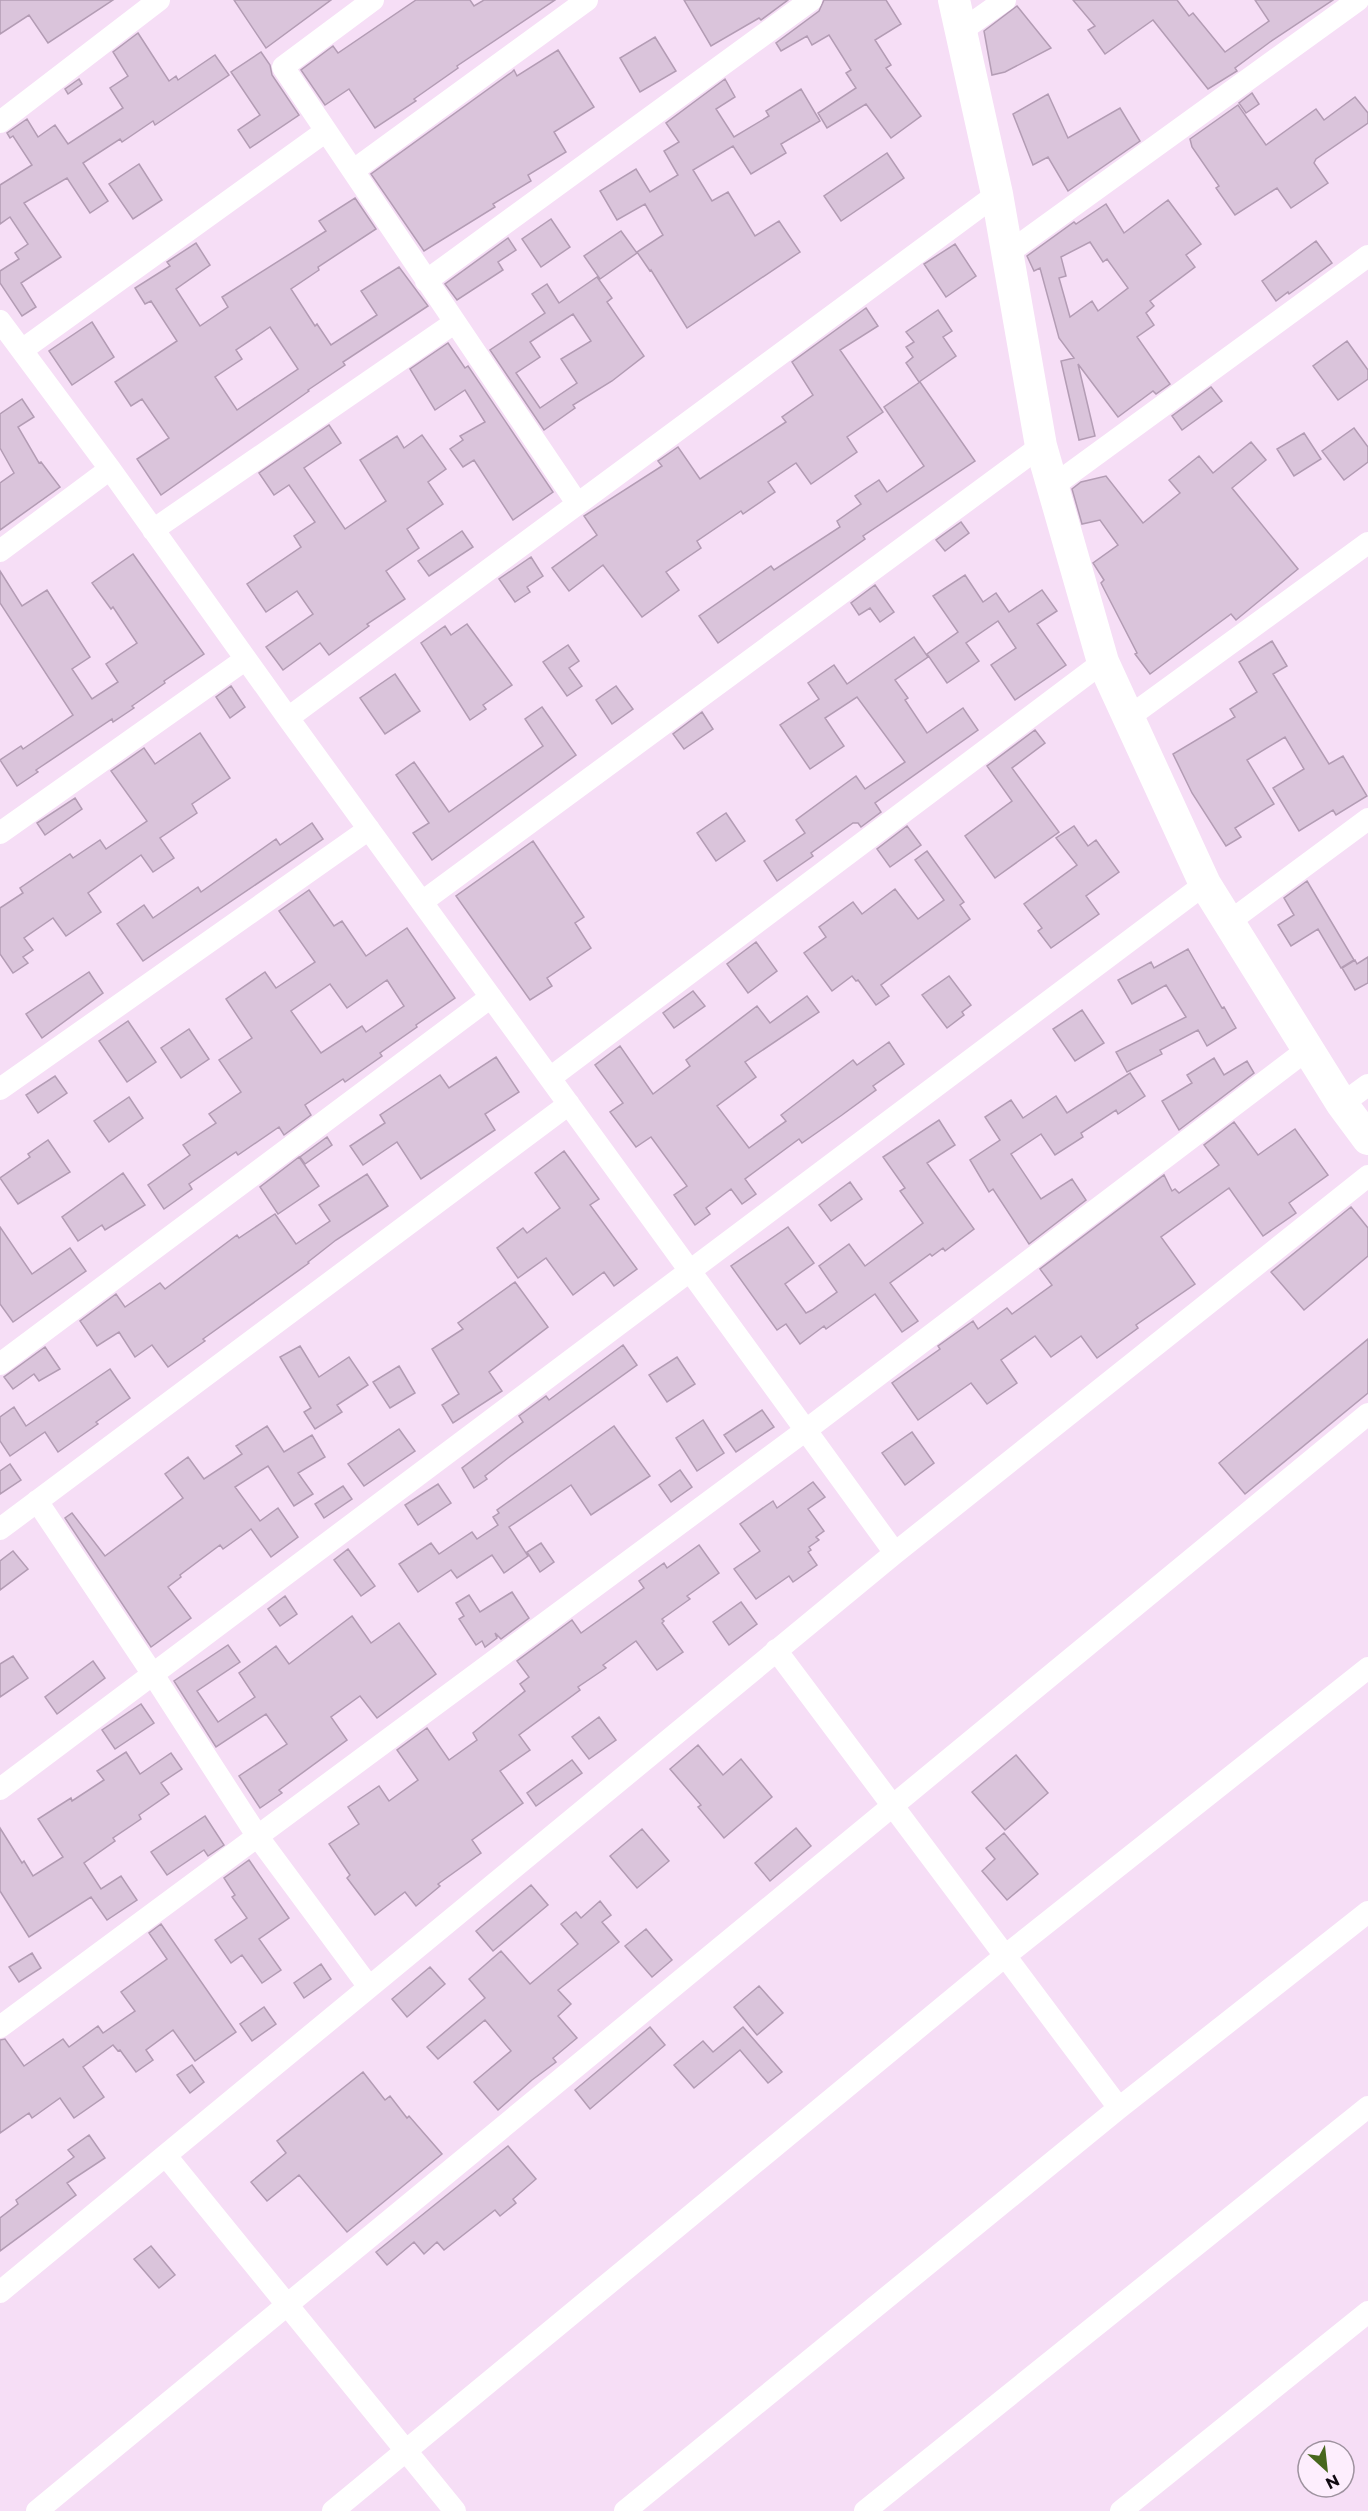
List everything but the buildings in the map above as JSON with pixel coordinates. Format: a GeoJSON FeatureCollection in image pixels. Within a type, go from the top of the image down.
{"type":"FeatureCollection","features":[{"type":"Feature","properties":{"kind":"street"},"geometry":{"type":"LineString","coordinates":[[0,122],[159,0]]}},
{"type":"Feature","properties":{"kind":"street"},"geometry":{"type":"LineString","coordinates":[[373,0],[283,67],[577,503]]}},
{"type":"Feature","properties":{"kind":"street"},"geometry":{"type":"LineString","coordinates":[[354,170],[587,0]]}},
{"type":"Feature","properties":{"kind":"street"},"geometry":{"type":"LineString","coordinates":[[426,281],[811,0]]}},
{"type":"Feature","properties":{"kind":"street"},"geometry":{"type":"LineString","coordinates":[[954,0],[997,194],[1041,446],[1103,662],[1205,884],[1342,1104],[1368,1138]]}},
{"type":"Feature","properties":{"kind":"street"},"geometry":{"type":"LineString","coordinates":[[961,31],[1005,0]]}},
{"type":"Feature","properties":{"kind":"street"},"geometry":{"type":"LineString","coordinates":[[1008,253],[1358,0]]}},
{"type":"Feature","properties":{"kind":"street"},"geometry":{"type":"LineString","coordinates":[[22,350],[326,131]]}},
{"type":"Feature","properties":{"kind":"street"},"geometry":{"type":"LineString","coordinates":[[288,718],[997,194]]}},
{"type":"Feature","properties":{"kind":"street"},"geometry":{"type":"LineString","coordinates":[[1053,486],[1368,256]]}},
{"type":"Feature","properties":{"kind":"street"},"geometry":{"type":"LineString","coordinates":[[0,321],[110,469],[288,718],[895,1552]]}},
{"type":"Feature","properties":{"kind":"street"},"geometry":{"type":"LineString","coordinates":[[153,530],[454,323]]}},
{"type":"Feature","properties":{"kind":"street"},"geometry":{"type":"LineString","coordinates":[[422,902],[1041,446]]}},
{"type":"Feature","properties":{"kind":"street"},"geometry":{"type":"LineString","coordinates":[[0,551],[110,469]]}},
{"type":"Feature","properties":{"kind":"street"},"geometry":{"type":"LineString","coordinates":[[1129,717],[1368,543]]}},
{"type":"Feature","properties":{"kind":"street"},"geometry":{"type":"LineString","coordinates":[[0,833],[246,660]]}},
{"type":"Feature","properties":{"kind":"street"},"geometry":{"type":"LineString","coordinates":[[550,1078],[1103,662]]}},
{"type":"Feature","properties":{"kind":"street"},"geometry":{"type":"LineString","coordinates":[[1229,922],[1368,819]]}},
{"type":"Feature","properties":{"kind":"street"},"geometry":{"type":"LineString","coordinates":[[0,1089],[369,829]]}},
{"type":"Feature","properties":{"kind":"street"},"geometry":{"type":"LineString","coordinates":[[0,1789],[154,1676],[1205,884]]}},
{"type":"Feature","properties":{"kind":"street"},"geometry":{"type":"LineString","coordinates":[[0,1364],[491,997]]}},
{"type":"Feature","properties":{"kind":"street"},"geometry":{"type":"LineString","coordinates":[[0,2027],[806,1430],[1308,1049]]}},
{"type":"Feature","properties":{"kind":"street"},"geometry":{"type":"LineString","coordinates":[[1342,1104],[1368,1085]]}},
{"type":"Feature","properties":{"kind":"street"},"geometry":{"type":"LineString","coordinates":[[0,1528],[569,1104]]}},
{"type":"Feature","properties":{"kind":"street"},"geometry":{"type":"LineString","coordinates":[[0,2292],[895,1552],[1368,1176]]}},
{"type":"Feature","properties":{"kind":"street"},"geometry":{"type":"LineString","coordinates":[[37,2511],[1368,1414]]}},
{"type":"Feature","properties":{"kind":"street"},"geometry":{"type":"LineString","coordinates":[[37,1501],[154,1676],[258,1838],[369,1987]]}},
{"type":"Feature","properties":{"kind":"street"},"geometry":{"type":"LineString","coordinates":[[776,1650],[1119,2108]]}},
{"type":"Feature","properties":{"kind":"street"},"geometry":{"type":"LineString","coordinates":[[333,2511],[1005,1956],[1368,1668]]}},
{"type":"Feature","properties":{"kind":"street"},"geometry":{"type":"LineString","coordinates":[[625,2511],[1119,2108],[1368,1912]]}},
{"type":"Feature","properties":{"kind":"street"},"geometry":{"type":"LineString","coordinates":[[865,2511],[1368,2107]]}},
{"type":"Feature","properties":{"kind":"street"},"geometry":{"type":"LineString","coordinates":[[166,2156],[455,2511]]}},
{"type":"Feature","properties":{"kind":"street"},"geometry":{"type":"LineString","coordinates":[[1121,2511],[1368,2312]]}}]}
